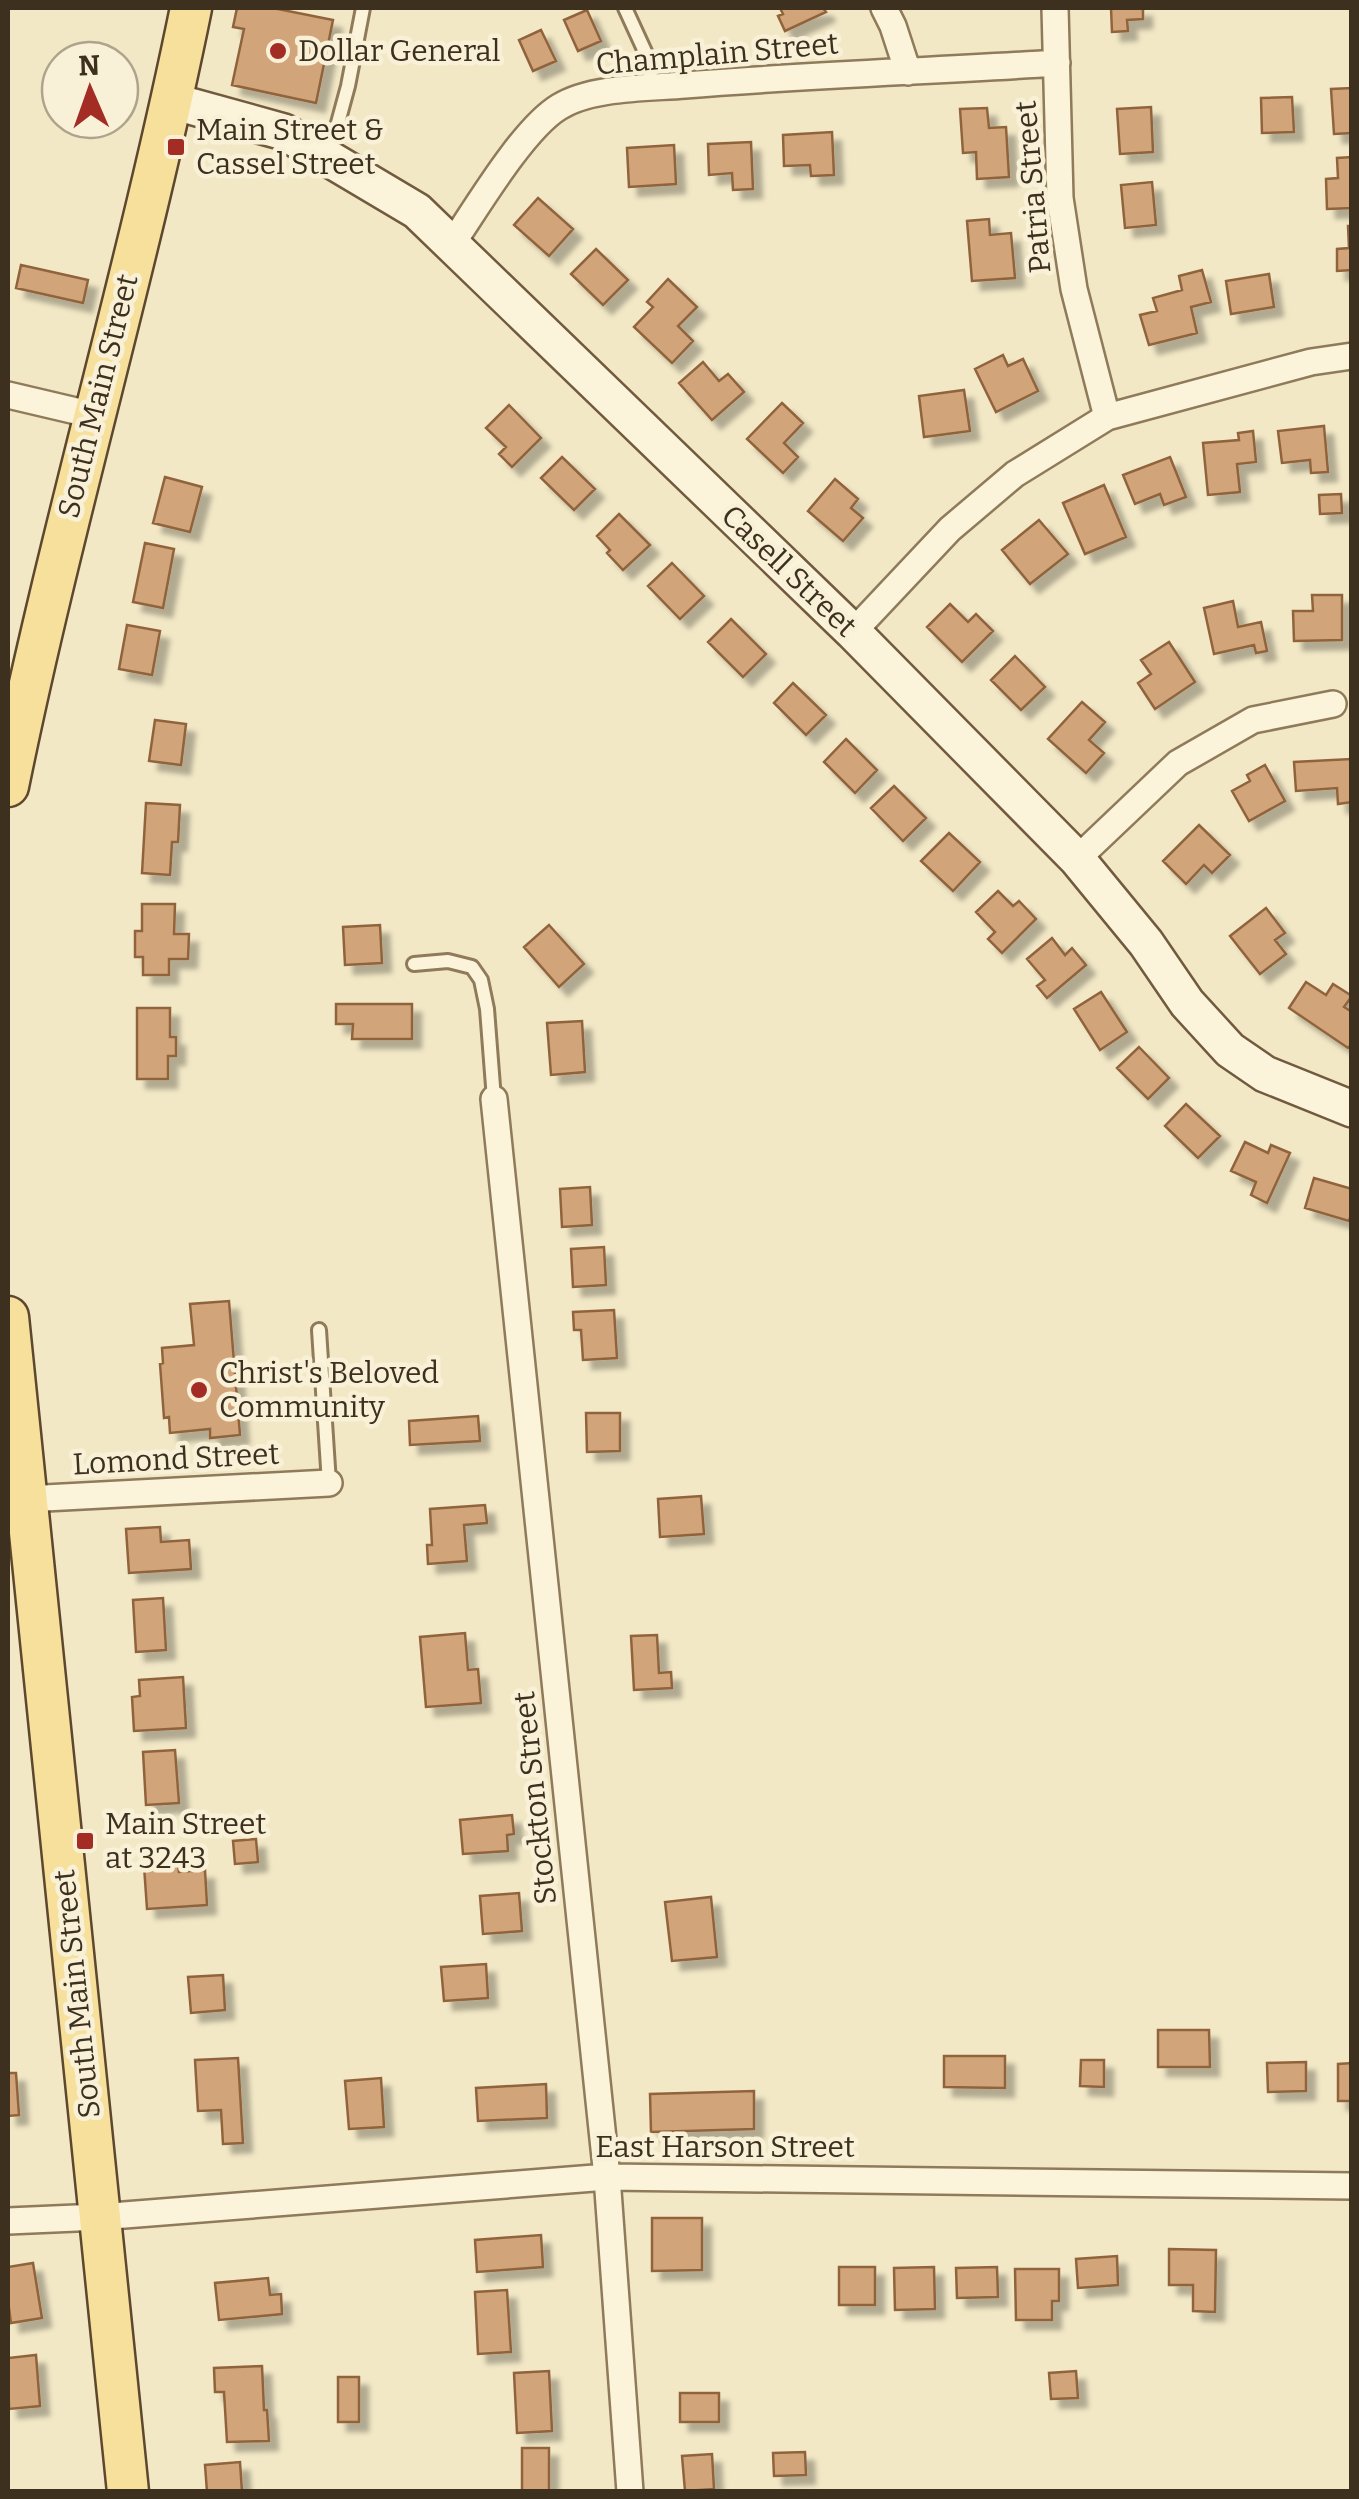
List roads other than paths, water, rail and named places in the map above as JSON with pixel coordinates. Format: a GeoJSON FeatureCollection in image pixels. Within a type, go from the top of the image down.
{"type":"FeatureCollection","features":[{"type":"Feature","properties":{"kind":"main road","name":"South Main Street"},"geometry":{"type":"LineString","coordinates":[[8,786],[26,694],[172,101],[191,8]]}},
{"type":"Feature","properties":{"kind":"main road","name":"South Main Street"},"geometry":{"type":"LineString","coordinates":[[8,1317],[128,2492]]}},
{"type":"Feature","properties":{"kind":"street"},"geometry":{"type":"LineString","coordinates":[[884,8],[908,72]]}},
{"type":"Feature","properties":{"kind":"street","name":"Patria Street"},"geometry":{"type":"LineString","coordinates":[[1055,8],[1060,198],[1074,289],[1107,417]]}},
{"type":"Feature","properties":{"kind":"street","name":"Champlain Street"},"geometry":{"type":"LineString","coordinates":[[452,244],[517,149],[543,119],[559,106],[579,98],[653,88],[1056,63]]}},
{"type":"Feature","properties":{"kind":"street","name":"Casell Street"},"geometry":{"type":"LineString","coordinates":[[172,101],[284,132],[417,211],[853,632],[1077,859],[1146,943],[1187,1003],[1230,1050],[1265,1074],[1352,1109]]}},
{"type":"Feature","properties":{"kind":"street"},"geometry":{"type":"LineString","coordinates":[[853,632],[950,529],[1015,474],[1107,417],[1293,366],[1352,356]]}},
{"type":"Feature","properties":{"kind":"street"},"geometry":{"type":"LineString","coordinates":[[8,396],[93,416]]}},
{"type":"Feature","properties":{"kind":"street"},"geometry":{"type":"LineString","coordinates":[[1077,859],[1178,763],[1253,720],[1333,704]]}},
{"type":"Feature","properties":{"kind":"street","name":"Stockton Street"},"geometry":{"type":"LineString","coordinates":[[494,1099],[607,2177],[630,2492]]}},
{"type":"Feature","properties":{"kind":"street","name":"Lomond Street"},"geometry":{"type":"LineString","coordinates":[[26,1499],[329,1483]]}},
{"type":"Feature","properties":{"kind":"street","name":"East Harson Street"},"geometry":{"type":"LineString","coordinates":[[8,2221],[607,2177],[1352,2186]]}},
{"type":"Feature","properties":{"kind":"lane"},"geometry":{"type":"LineString","coordinates":[[328,158],[348,86],[363,8]]}},
{"type":"Feature","properties":{"kind":"lane"},"geometry":{"type":"LineString","coordinates":[[625,8],[647,56],[653,88]]}},
{"type":"Feature","properties":{"kind":"lane"},"geometry":{"type":"LineString","coordinates":[[414,964],[448,961],[472,966],[481,980],[494,1099]]}},
{"type":"Feature","properties":{"kind":"lane"},"geometry":{"type":"LineString","coordinates":[[319,1330],[329,1483]]}},
{"type":"Feature","properties":{"kind":"place","name":"Dollar General"},"geometry":{"type":"Point","coordinates":[278,51]}},
{"type":"Feature","properties":{"kind":"place","name":"Main Street & Cassel Street"},"geometry":{"type":"Point","coordinates":[176,147]}},
{"type":"Feature","properties":{"kind":"place","name":"Christ's Beloved Community"},"geometry":{"type":"Point","coordinates":[199,1390]}},
{"type":"Feature","properties":{"kind":"place","name":"Main Street at 3243"},"geometry":{"type":"Point","coordinates":[85,1841]}}]}
